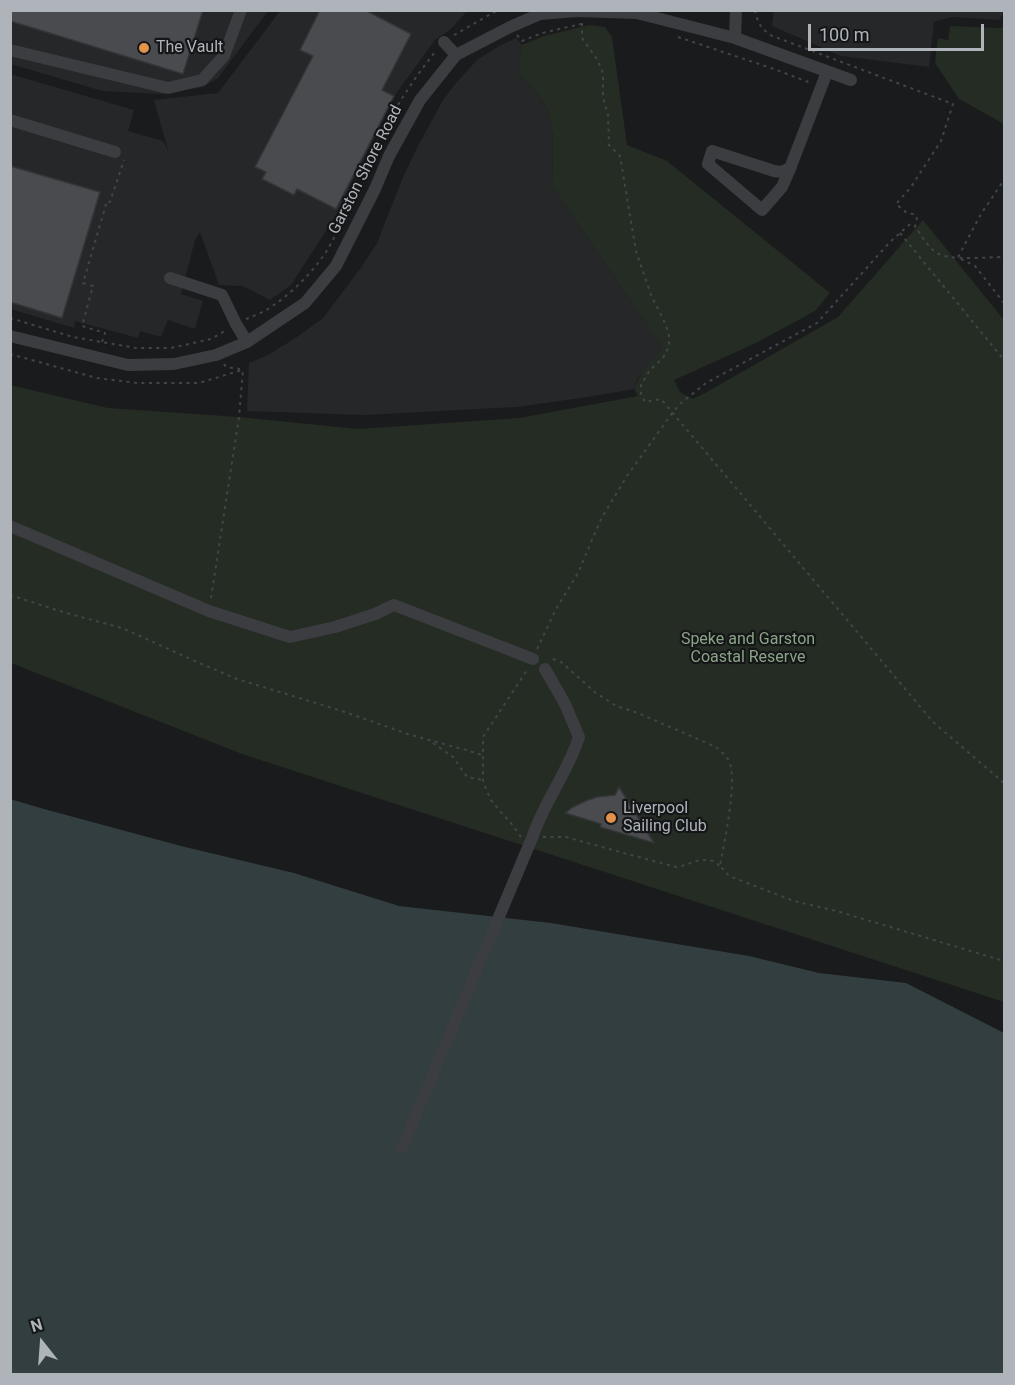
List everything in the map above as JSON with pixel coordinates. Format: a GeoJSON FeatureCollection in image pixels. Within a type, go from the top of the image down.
{"type":"FeatureCollection","features":[{"type":"Feature","properties":{"kind":"street"},"geometry":{"type":"LineString","coordinates":[[10,50],[168,88],[202,80],[224,57],[241,10]]}},
{"type":"Feature","properties":{"kind":"street"},"geometry":{"type":"LineString","coordinates":[[735,38],[736,10]]}},
{"type":"Feature","properties":{"kind":"street","name":"Garston Shore Road"},"geometry":{"type":"LineString","coordinates":[[10,336],[128,365],[174,364],[216,355],[247,342],[305,303],[336,266],[389,156],[420,100],[456,55],[540,14],[577,11],[637,13],[735,38],[851,80]]}},
{"type":"Feature","properties":{"kind":"street"},"geometry":{"type":"LineString","coordinates":[[444,42],[456,55]]}},
{"type":"Feature","properties":{"kind":"street"},"geometry":{"type":"LineString","coordinates":[[790,169],[782,172],[774,171],[712,151],[708,164],[762,210],[782,187],[790,169],[827,72]]}},
{"type":"Feature","properties":{"kind":"street"},"geometry":{"type":"LineString","coordinates":[[10,120],[120,155]]}},
{"type":"Feature","properties":{"kind":"street"},"geometry":{"type":"LineString","coordinates":[[170,278],[222,295],[247,342]]}},
{"type":"Feature","properties":{"kind":"street"},"geometry":{"type":"LineString","coordinates":[[10,526],[208,611],[290,637],[335,627],[394,605],[533,660]]}},
{"type":"Feature","properties":{"kind":"street"},"geometry":{"type":"LineString","coordinates":[[402,1148],[532,838],[537,821],[574,752],[579,736],[565,704],[545,669]]}},
{"type":"Feature","properties":{"kind":"path"},"geometry":{"type":"LineString","coordinates":[[10,318],[73,337],[136,348],[171,348],[211,339],[270,308],[302,282],[326,252],[391,115],[420,70],[444,42],[498,10]]}},
{"type":"Feature","properties":{"kind":"path"},"geometry":{"type":"LineString","coordinates":[[755,10],[757,22],[770,35],[953,104],[941,141],[911,187],[896,204],[907,213],[917,217],[915,227],[939,255],[1005,257]]}},
{"type":"Feature","properties":{"kind":"path"},"geometry":{"type":"LineString","coordinates":[[577,11],[582,24],[582,38],[597,59],[603,73],[603,98],[608,115],[609,145],[620,156],[636,251],[651,295],[669,336],[669,346],[663,358],[645,377],[640,395],[645,402],[661,399],[933,722],[1005,783]]}},
{"type":"Feature","properties":{"kind":"path"},"geometry":{"type":"LineString","coordinates":[[522,41],[542,33],[582,24]]}},
{"type":"Feature","properties":{"kind":"path"},"geometry":{"type":"LineString","coordinates":[[670,34],[811,83]]}},
{"type":"Feature","properties":{"kind":"path"},"geometry":{"type":"LineString","coordinates":[[102,342],[105,333],[82,326],[93,286],[83,283],[107,201],[110,202],[120,155]]}},
{"type":"Feature","properties":{"kind":"path"},"geometry":{"type":"LineString","coordinates":[[958,257],[981,214],[1005,180]]}},
{"type":"Feature","properties":{"kind":"path"},"geometry":{"type":"LineString","coordinates":[[910,224],[890,242],[817,323],[706,384],[673,412],[627,476],[601,519],[578,573],[556,609],[525,675],[483,737],[483,780],[488,795],[523,839],[566,837],[676,867],[695,861],[713,861],[729,876],[794,901],[840,912],[1005,961]]}},
{"type":"Feature","properties":{"kind":"path"},"geometry":{"type":"LineString","coordinates":[[900,233],[1005,360]]}},
{"type":"Feature","properties":{"kind":"path"},"geometry":{"type":"LineString","coordinates":[[958,257],[975,266],[1005,303]]}},
{"type":"Feature","properties":{"kind":"path"},"geometry":{"type":"LineString","coordinates":[[208,611],[239,417],[243,370]]}},
{"type":"Feature","properties":{"kind":"path"},"geometry":{"type":"LineString","coordinates":[[10,595],[122,628],[237,679],[482,755]]}},
{"type":"Feature","properties":{"kind":"path"},"geometry":{"type":"LineString","coordinates":[[533,660],[552,659],[561,662],[596,693],[616,706],[648,717],[716,747],[725,755],[730,761],[732,788],[720,866]]}},
{"type":"Feature","properties":{"kind":"path"},"geometry":{"type":"LineString","coordinates":[[429,740],[453,757],[467,777],[483,780]]}},
{"type":"Feature","properties":{"kind":"shaded area"},"geometry":{"type":"Polygon","coordinates":[[[1004,10],[1004,12],[999,20],[952,17],[934,22],[929,67],[841,56],[772,26],[774,11],[1004,10]]]}},
{"type":"Feature","properties":{"kind":"shaded area"},"geometry":{"type":"Polygon","coordinates":[[[10,11],[268,11],[218,78],[203,87],[162,94],[102,91],[11,64],[10,11]]]}},
{"type":"Feature","properties":{"kind":"shaded area"},"geometry":{"type":"Polygon","coordinates":[[[280,11],[467,11],[451,29],[435,40],[395,95],[336,215],[291,285],[270,300],[243,286],[219,285],[200,232],[195,240],[181,294],[203,301],[195,329],[168,320],[161,337],[140,331],[138,338],[75,321],[74,328],[11,309],[10,74],[134,110],[128,131],[163,141],[168,150],[154,100],[218,93],[280,11]]]}},
{"type":"Feature","properties":{"kind":"shaded area"},"geometry":{"type":"Polygon","coordinates":[[[516,38],[522,45],[518,74],[537,93],[547,109],[553,136],[552,186],[664,349],[637,380],[634,389],[588,397],[516,407],[364,415],[247,411],[249,363],[268,355],[323,318],[377,243],[403,177],[443,100],[477,60],[516,38]]]}},
{"type":"Feature","properties":{"kind":"shaded area"},"geometry":{"type":"Polygon","coordinates":[[[10,799],[181,846],[294,873],[399,906],[551,923],[749,956],[819,973],[906,983],[1004,1033],[1004,1374],[11,1374],[10,799]]]}},
{"type":"Feature","properties":{"kind":"green space","name":"Speke and Garston Coastal Reserve"},"geometry":{"type":"Polygon","coordinates":[[[589,25],[605,27],[612,37],[627,145],[667,161],[830,293],[815,311],[756,343],[674,380],[680,392],[693,399],[838,317],[923,220],[1004,320],[1004,1002],[242,754],[11,663],[10,385],[108,408],[239,417],[358,429],[519,418],[638,396],[634,389],[637,383],[663,348],[552,186],[553,136],[547,109],[537,93],[518,74],[522,45],[544,36],[589,25]]]}},
{"type":"Feature","properties":{"kind":"green space"},"geometry":{"type":"Polygon","coordinates":[[[1004,25],[1004,124],[959,99],[935,63],[938,38],[948,40],[950,26],[1001,28],[1004,25]]]}},
{"type":"Feature","properties":{"kind":"building","name":"The Vault"},"geometry":{"type":"Polygon","coordinates":[[[10,10],[203,10],[183,74],[10,21],[10,10]]]}},
{"type":"Feature","properties":{"kind":"building"},"geometry":{"type":"Polygon","coordinates":[[[320,10],[365,10],[411,34],[382,90],[394,96],[336,209],[297,189],[294,195],[262,179],[266,172],[255,167],[313,56],[300,50],[320,10]]]}},
{"type":"Feature","properties":{"kind":"building"},"geometry":{"type":"Polygon","coordinates":[[[10,166],[100,192],[62,318],[10,302],[10,166]]]}},
{"type":"Feature","properties":{"kind":"building","name":"Liverpool Sailing Club"},"geometry":{"type":"Polygon","coordinates":[[[619,787],[654,843],[600,827],[601,824],[565,813],[588,800],[615,795],[619,787]]]}},
{"type":"Feature","properties":{"kind":"place","name":"The Vault"},"geometry":{"type":"Point","coordinates":[144,48]}},
{"type":"Feature","properties":{"kind":"place","name":"Liverpool Sailing Club"},"geometry":{"type":"Point","coordinates":[611,818]}}]}
